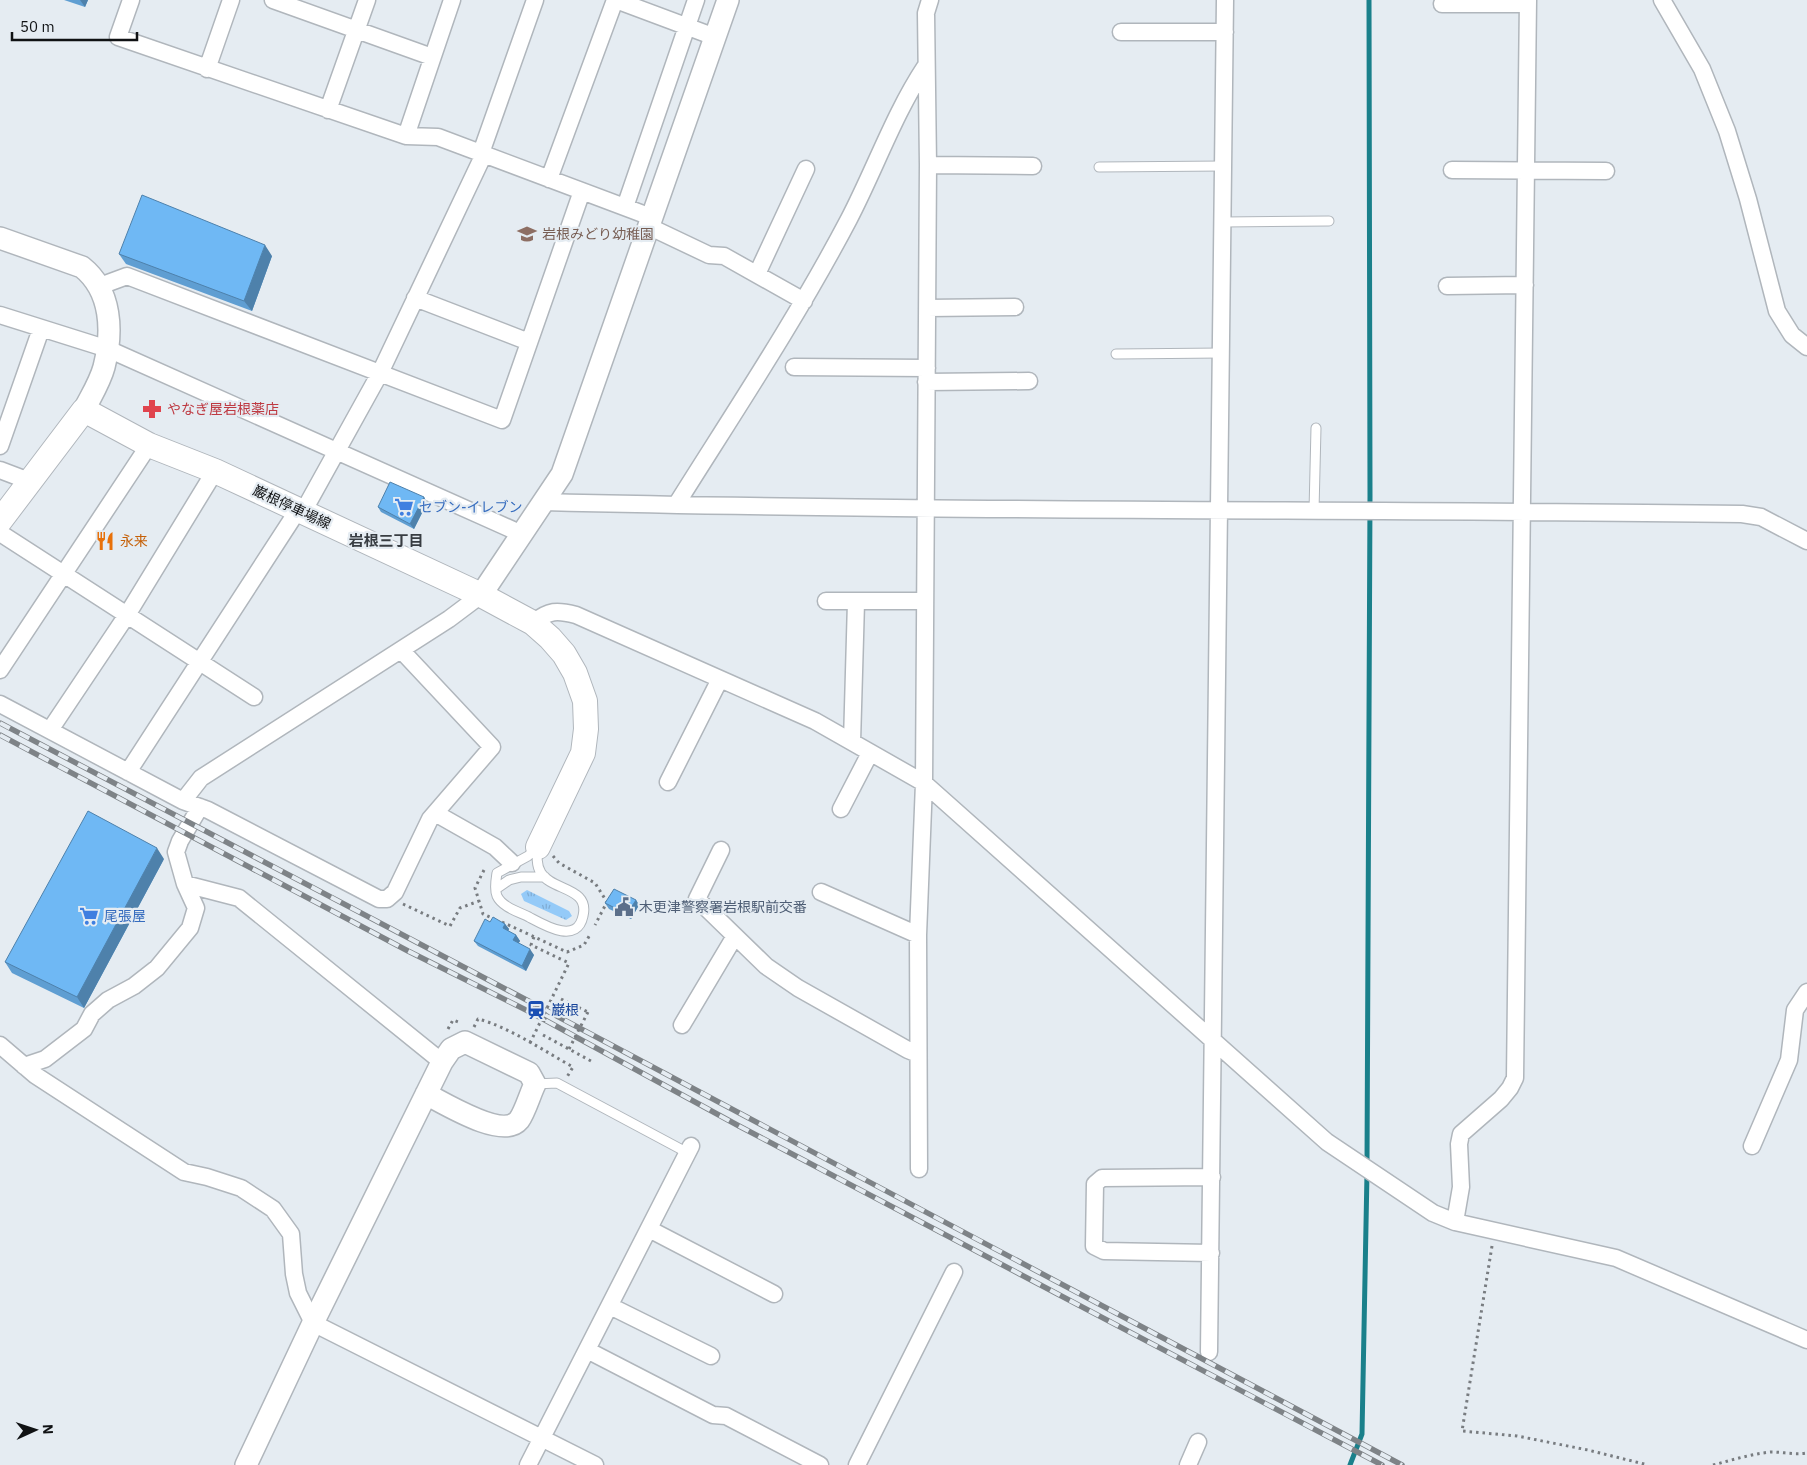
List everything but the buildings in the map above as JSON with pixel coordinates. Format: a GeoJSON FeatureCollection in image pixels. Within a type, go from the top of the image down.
{"type":"FeatureCollection","features":[{"type":"Feature","properties":{"kind":"main road","name":"巌根停車場線"},"geometry":{"type":"LineString","coordinates":[[84,410],[149,445],[215,471],[481,595],[533,623],[550,638],[564,654],[575,673],[585,701],[586,729],[583,752],[538,847]]}},
{"type":"Feature","properties":{"kind":"main road"},"geometry":{"type":"LineString","coordinates":[[0,521],[84,410]]}},
{"type":"Feature","properties":{"kind":"street"},"geometry":{"type":"LineString","coordinates":[[131,0],[118,38],[406,136],[438,137],[624,207],[709,254],[724,256],[804,301]]}},
{"type":"Feature","properties":{"kind":"street"},"geometry":{"type":"LineString","coordinates":[[207,69],[231,0]]}},
{"type":"Feature","properties":{"kind":"street"},"geometry":{"type":"LineString","coordinates":[[328,110],[367,0]]}},
{"type":"Feature","properties":{"kind":"street"},"geometry":{"type":"LineString","coordinates":[[406,136],[452,0]]}},
{"type":"Feature","properties":{"kind":"street"},"geometry":{"type":"LineString","coordinates":[[128,772],[300,511],[336,452],[380,373],[482,154],[535,0]]}},
{"type":"Feature","properties":{"kind":"street"},"geometry":{"type":"LineString","coordinates":[[549,179],[615,0],[715,37]]}},
{"type":"Feature","properties":{"kind":"street"},"geometry":{"type":"LineString","coordinates":[[624,207],[696,0]]}},
{"type":"Feature","properties":{"kind":"street"},"geometry":{"type":"LineString","coordinates":[[183,801],[201,778],[449,619],[481,595],[562,474],[728,0]]}},
{"type":"Feature","properties":{"kind":"street"},"geometry":{"type":"LineString","coordinates":[[919,1169],[918,935],[924,782],[928,165],[926,13],[930,0]]}},
{"type":"Feature","properties":{"kind":"street"},"geometry":{"type":"LineString","coordinates":[[1209,1352],[1214,1042],[1218,511],[1224,222],[1225,0]]}},
{"type":"Feature","properties":{"kind":"street"},"geometry":{"type":"LineString","coordinates":[[1662,0],[1702,69],[1727,131],[1748,199],[1777,311],[1792,335],[1807,347]]}},
{"type":"Feature","properties":{"kind":"street"},"geometry":{"type":"LineString","coordinates":[[277,1],[316,7],[356,30],[432,57]]}},
{"type":"Feature","properties":{"kind":"street"},"geometry":{"type":"LineString","coordinates":[[1442,4],[1528,2],[1515,1078],[1501,1099],[1461,1134],[1459,1144],[1461,1187],[1455,1222]]}},
{"type":"Feature","properties":{"kind":"street"},"geometry":{"type":"LineString","coordinates":[[1121,32],[1225,32]]}},
{"type":"Feature","properties":{"kind":"street"},"geometry":{"type":"LineString","coordinates":[[676,506],[804,301],[850,218],[911,89],[926,67]]}},
{"type":"Feature","properties":{"kind":"street"},"geometry":{"type":"LineString","coordinates":[[928,165],[1033,166]]}},
{"type":"Feature","properties":{"kind":"street"},"geometry":{"type":"LineString","coordinates":[[757,274],[806,169]]}},
{"type":"Feature","properties":{"kind":"street"},"geometry":{"type":"LineString","coordinates":[[1452,170],[1606,171]]}},
{"type":"Feature","properties":{"kind":"street"},"geometry":{"type":"LineString","coordinates":[[100,286],[127,276],[502,420],[582,191]]}},
{"type":"Feature","properties":{"kind":"street"},"geometry":{"type":"LineString","coordinates":[[0,238],[82,267],[91,274],[100,286],[109,316],[108,349],[104,368],[84,410]]}},
{"type":"Feature","properties":{"kind":"street"},"geometry":{"type":"LineString","coordinates":[[1447,286],[1525,285]]}},
{"type":"Feature","properties":{"kind":"street"},"geometry":{"type":"LineString","coordinates":[[415,298],[529,342]]}},
{"type":"Feature","properties":{"kind":"street"},"geometry":{"type":"LineString","coordinates":[[927,308],[1015,307]]}},
{"type":"Feature","properties":{"kind":"street"},"geometry":{"type":"LineString","coordinates":[[0,315],[108,349],[522,534]]}},
{"type":"Feature","properties":{"kind":"street"},"geometry":{"type":"LineString","coordinates":[[0,446],[42,329]]}},
{"type":"Feature","properties":{"kind":"street"},"geometry":{"type":"LineString","coordinates":[[794,367],[1029,381]]}},
{"type":"Feature","properties":{"kind":"street"},"geometry":{"type":"LineString","coordinates":[[0,670],[149,445]]}},
{"type":"Feature","properties":{"kind":"street"},"geometry":{"type":"LineString","coordinates":[[0,470],[29,481]]}},
{"type":"Feature","properties":{"kind":"street"},"geometry":{"type":"LineString","coordinates":[[50,730],[126,614],[215,471]]}},
{"type":"Feature","properties":{"kind":"street"},"geometry":{"type":"LineString","coordinates":[[544,502],[676,506],[1742,514],[1761,517],[1807,541]]}},
{"type":"Feature","properties":{"kind":"street"},"geometry":{"type":"LineString","coordinates":[[0,533],[254,697]]}},
{"type":"Feature","properties":{"kind":"street"},"geometry":{"type":"LineString","coordinates":[[826,602],[925,601]]}},
{"type":"Feature","properties":{"kind":"street"},"geometry":{"type":"LineString","coordinates":[[852,742],[856,602]]}},
{"type":"Feature","properties":{"kind":"street"},"geometry":{"type":"LineString","coordinates":[[533,623],[545,613],[562,611],[576,615],[815,721],[924,782],[1328,1142],[1433,1213],[1455,1222],[1616,1258],[1807,1340]]}},
{"type":"Feature","properties":{"kind":"street"},"geometry":{"type":"LineString","coordinates":[[0,704],[183,801],[200,807],[379,899],[387,899],[395,892],[430,819],[492,747],[401,650]]}},
{"type":"Feature","properties":{"kind":"street"},"geometry":{"type":"LineString","coordinates":[[668,782],[720,679]]}},
{"type":"Feature","properties":{"kind":"street"},"geometry":{"type":"LineString","coordinates":[[841,809],[870,753]]}},
{"type":"Feature","properties":{"kind":"street"},"geometry":{"type":"LineString","coordinates":[[24,1066],[45,1059],[84,1028],[92,1014],[108,1000],[134,986],[157,968],[190,928],[196,908],[185,884],[176,852],[180,840],[200,807]]}},
{"type":"Feature","properties":{"kind":"street"},"geometry":{"type":"LineString","coordinates":[[435,813],[495,847],[512,864]]}},
{"type":"Feature","properties":{"kind":"street"},"geometry":{"type":"LineString","coordinates":[[720,850],[697,899],[766,966],[798,988],[918,1054]]}},
{"type":"Feature","properties":{"kind":"street"},"geometry":{"type":"LineString","coordinates":[[185,884],[239,898],[442,1062]]}},
{"type":"Feature","properties":{"kind":"street"},"geometry":{"type":"LineString","coordinates":[[820,892],[918,935]]}},
{"type":"Feature","properties":{"kind":"street"},"geometry":{"type":"LineString","coordinates":[[682,1025],[735,936]]}},
{"type":"Feature","properties":{"kind":"street"},"geometry":{"type":"LineString","coordinates":[[1752,1146],[1789,1060],[1795,1010],[1807,992]]}},
{"type":"Feature","properties":{"kind":"street"},"geometry":{"type":"LineString","coordinates":[[246,1465],[313,1323],[426,1094],[442,1062],[451,1050],[465,1042],[530,1073],[535,1084],[518,1121],[508,1126],[495,1126],[484,1122],[426,1094]]}},
{"type":"Feature","properties":{"kind":"street"},"geometry":{"type":"LineString","coordinates":[[0,1045],[35,1075],[184,1172],[241,1188],[273,1209],[291,1234],[294,1274],[298,1293],[313,1323],[595,1465]]}},
{"type":"Feature","properties":{"kind":"street"},"geometry":{"type":"LineString","coordinates":[[528,1465],[690,1149]]}},
{"type":"Feature","properties":{"kind":"street"},"geometry":{"type":"LineString","coordinates":[[1211,1253],[1104,1251],[1094,1246],[1095,1184],[1102,1178],[1212,1177]]}},
{"type":"Feature","properties":{"kind":"street"},"geometry":{"type":"LineString","coordinates":[[649,1229],[774,1294]]}},
{"type":"Feature","properties":{"kind":"street"},"geometry":{"type":"LineString","coordinates":[[856,1465],[954,1272]]}},
{"type":"Feature","properties":{"kind":"street"},"geometry":{"type":"LineString","coordinates":[[610,1306],[710,1356]]}},
{"type":"Feature","properties":{"kind":"street"},"geometry":{"type":"LineString","coordinates":[[587,1350],[713,1415],[726,1416],[820,1465]]}},
{"type":"Feature","properties":{"kind":"street"},"geometry":{"type":"LineString","coordinates":[[1188,1465],[1198,1442]]}},
{"type":"Feature","properties":{"kind":"lane"},"geometry":{"type":"LineString","coordinates":[[1099,167],[1224,166]]}},
{"type":"Feature","properties":{"kind":"lane"},"geometry":{"type":"LineString","coordinates":[[1224,222],[1329,220]]}},
{"type":"Feature","properties":{"kind":"lane"},"geometry":{"type":"LineString","coordinates":[[1116,354],[1222,353]]}},
{"type":"Feature","properties":{"kind":"lane"},"geometry":{"type":"LineString","coordinates":[[1314,511],[1316,428]]}},
{"type":"Feature","properties":{"kind":"lane"},"geometry":{"type":"LineString","coordinates":[[538,847],[537,861],[541,873],[577,894],[583,904],[584,916],[579,926],[572,930],[555,930],[505,905],[497,896],[495,883],[497,873],[528,856],[538,847]]}},
{"type":"Feature","properties":{"kind":"lane"},"geometry":{"type":"LineString","coordinates":[[496,889],[509,880],[521,877],[545,877]]}},
{"type":"Feature","properties":{"kind":"lane"},"geometry":{"type":"LineString","coordinates":[[535,1084],[557,1083],[690,1149]]}},
{"type":"Feature","properties":{"kind":"path"},"geometry":{"type":"LineString","coordinates":[[389,897],[450,926],[460,908],[479,901]]}},
{"type":"Feature","properties":{"kind":"path"},"geometry":{"type":"LineString","coordinates":[[530,1043],[569,963],[530,945],[534,937]]}},
{"type":"Feature","properties":{"kind":"path"},"geometry":{"type":"LineString","coordinates":[[561,998],[588,1012],[570,1049]]}},
{"type":"Feature","properties":{"kind":"path"},"geometry":{"type":"LineString","coordinates":[[474,1028],[478,1019],[487,1021],[530,1043],[573,1067],[567,1077]]}},
{"type":"Feature","properties":{"kind":"path"},"geometry":{"type":"LineString","coordinates":[[543,1035],[591,1061]]}},
{"type":"Feature","properties":{"kind":"path"},"geometry":{"type":"LineString","coordinates":[[1495,1230],[1462,1431],[1517,1436],[1588,1450],[1648,1465]]}},
{"type":"Feature","properties":{"kind":"path"},"geometry":{"type":"LineString","coordinates":[[1713,1465],[1749,1455],[1773,1452],[1794,1455],[1807,1454]]}},
{"type":"Feature","properties":{"kind":"green space"},"geometry":{"type":"Polygon","coordinates":[[[527,890],[569,911],[572,916],[566,920],[524,901],[521,894],[527,890]]]}},
{"type":"Feature","properties":{"kind":"waterway"},"geometry":{"type":"LineString","coordinates":[[1367,1164],[1370,496],[1369,0]]}},
{"type":"Feature","properties":{"kind":"waterway"},"geometry":{"type":"LineString","coordinates":[[1350,1465],[1362,1434],[1367,1173]]}},
{"type":"Feature","properties":{"kind":"railway"},"geometry":{"type":"LineString","coordinates":[[0,723],[538,1006],[1402,1465]]}},
{"type":"Feature","properties":{"kind":"railway"},"geometry":{"type":"LineString","coordinates":[[0,735],[408,951],[534,1014],[739,1126],[1382,1465]]}},
{"type":"Feature","properties":{"kind":"place","name":"岩根みどり幼稚園"},"geometry":{"type":"Point","coordinates":[527,234]}},
{"type":"Feature","properties":{"kind":"place","name":"やなぎ屋岩根薬店"},"geometry":{"type":"Point","coordinates":[152,409]}},
{"type":"Feature","properties":{"kind":"place","name":"セブン-イレブン"},"geometry":{"type":"Point","coordinates":[404,507]}},
{"type":"Feature","properties":{"kind":"place","name":"永来"},"geometry":{"type":"Point","coordinates":[105,541]}},
{"type":"Feature","properties":{"kind":"place","name":"木更津警察署岩根駅前交番"},"geometry":{"type":"Point","coordinates":[624,907]}},
{"type":"Feature","properties":{"kind":"place","name":"尾張屋"},"geometry":{"type":"Point","coordinates":[89,916]}},
{"type":"Feature","properties":{"kind":"place","name":"巌根"},"geometry":{"type":"Point","coordinates":[536,1010]}},
{"type":"Feature","properties":{"kind":"district","name":"岩根三丁目"},"geometry":{"type":"Point","coordinates":[386,540]}}]}
